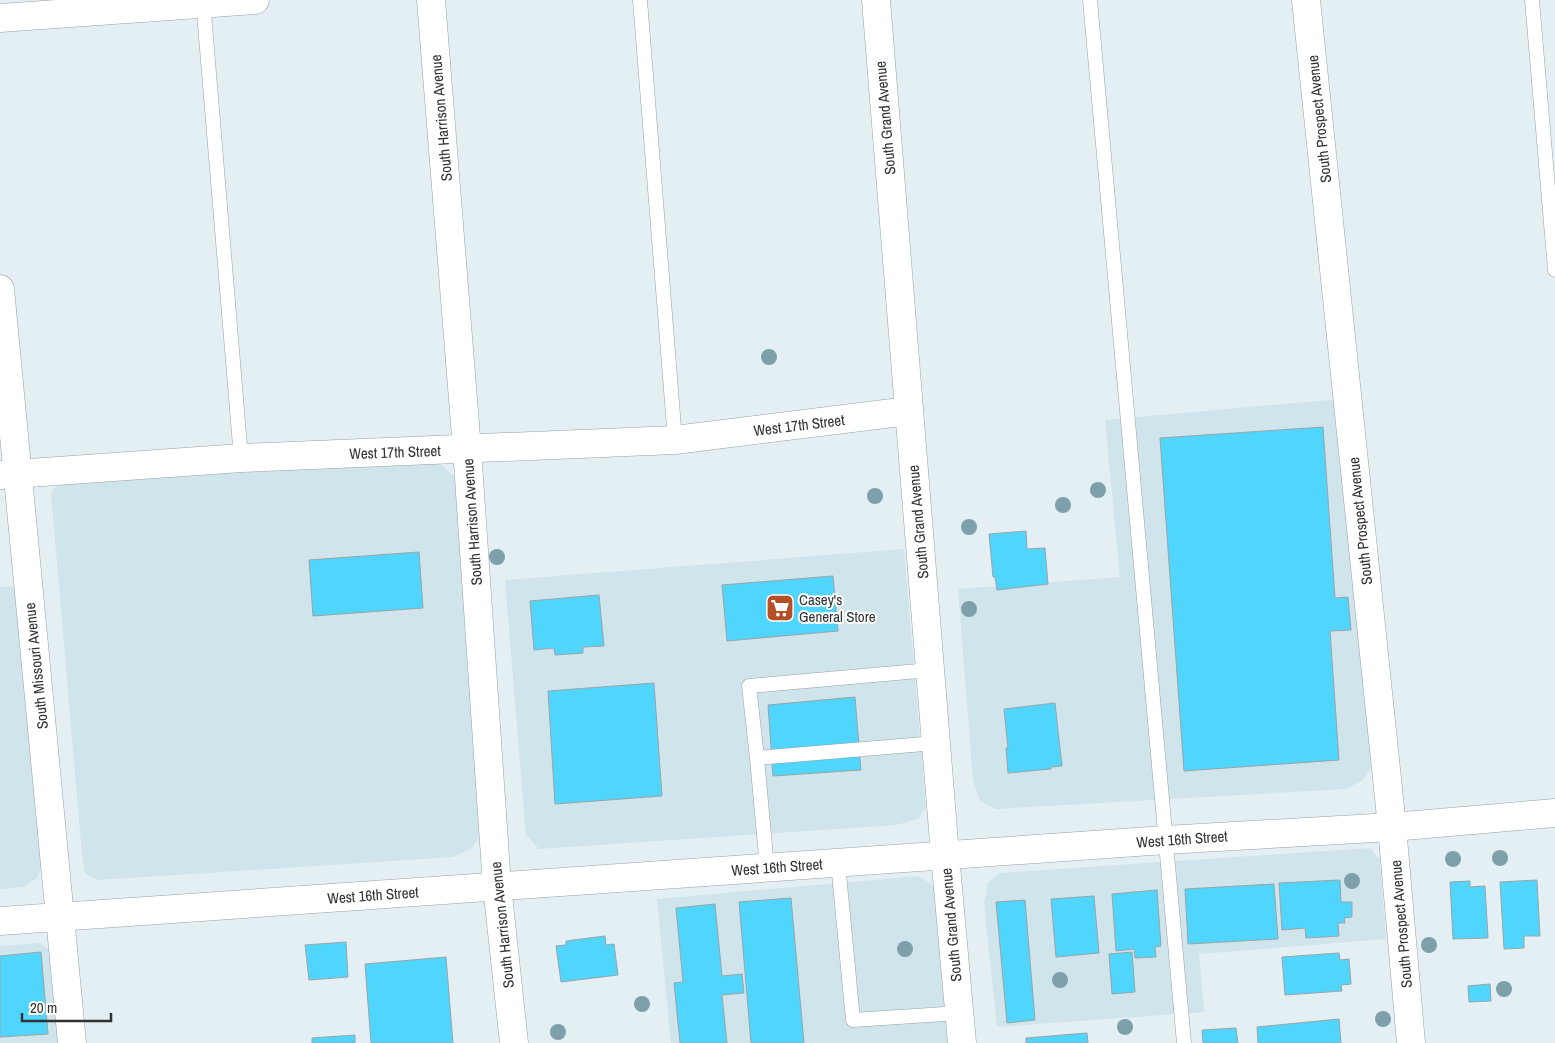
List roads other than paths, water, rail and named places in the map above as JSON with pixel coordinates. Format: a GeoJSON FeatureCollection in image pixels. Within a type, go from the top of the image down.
{"type":"FeatureCollection","features":[{"type":"Feature","properties":{"kind":"street"},"geometry":{"type":"LineString","coordinates":[[0,18],[203,2],[255,0]]}},
{"type":"Feature","properties":{"kind":"street","name":"South Harrison Avenue"},"geometry":{"type":"LineString","coordinates":[[432,0],[467,449],[497,886],[514,1043]]}},
{"type":"Feature","properties":{"kind":"street","name":"South Grand Avenue"},"geometry":{"type":"LineString","coordinates":[[876,0],[944,855],[962,1043]]}},
{"type":"Feature","properties":{"kind":"street","name":"South Prospect Avenue"},"geometry":{"type":"LineString","coordinates":[[1306,0],[1392,827],[1412,1043]]}},
{"type":"Feature","properties":{"kind":"street","name":"South Missouri Avenue"},"geometry":{"type":"LineString","coordinates":[[0,289],[9,474],[61,917],[72,1043]]}},
{"type":"Feature","properties":{"kind":"street","name":"West 17th Street"},"geometry":{"type":"LineString","coordinates":[[9,474],[241,458],[674,440],[909,411]]}},
{"type":"Feature","properties":{"kind":"street","name":"West 16th Street"},"geometry":{"type":"LineString","coordinates":[[0,921],[838,862],[1392,827],[1555,813]]}},
{"type":"Feature","properties":{"kind":"lane"},"geometry":{"type":"LineString","coordinates":[[640,0],[674,440]]}},
{"type":"Feature","properties":{"kind":"lane"},"geometry":{"type":"LineString","coordinates":[[1090,0],[1184,1043]]}},
{"type":"Feature","properties":{"kind":"lane"},"geometry":{"type":"LineString","coordinates":[[1532,0],[1555,270]]}},
{"type":"Feature","properties":{"kind":"lane"},"geometry":{"type":"LineString","coordinates":[[203,2],[241,458]]}},
{"type":"Feature","properties":{"kind":"lane"},"geometry":{"type":"LineString","coordinates":[[767,868],[750,686],[930,670]]}},
{"type":"Feature","properties":{"kind":"lane"},"geometry":{"type":"LineString","coordinates":[[757,758],[936,743]]}},
{"type":"Feature","properties":{"kind":"lane"},"geometry":{"type":"LineString","coordinates":[[838,862],[853,1020],[960,1013]]}},
{"type":"Feature","properties":{"kind":"place","name":"Casey's General Store"},"geometry":{"type":"Point","coordinates":[780,608]}}]}
